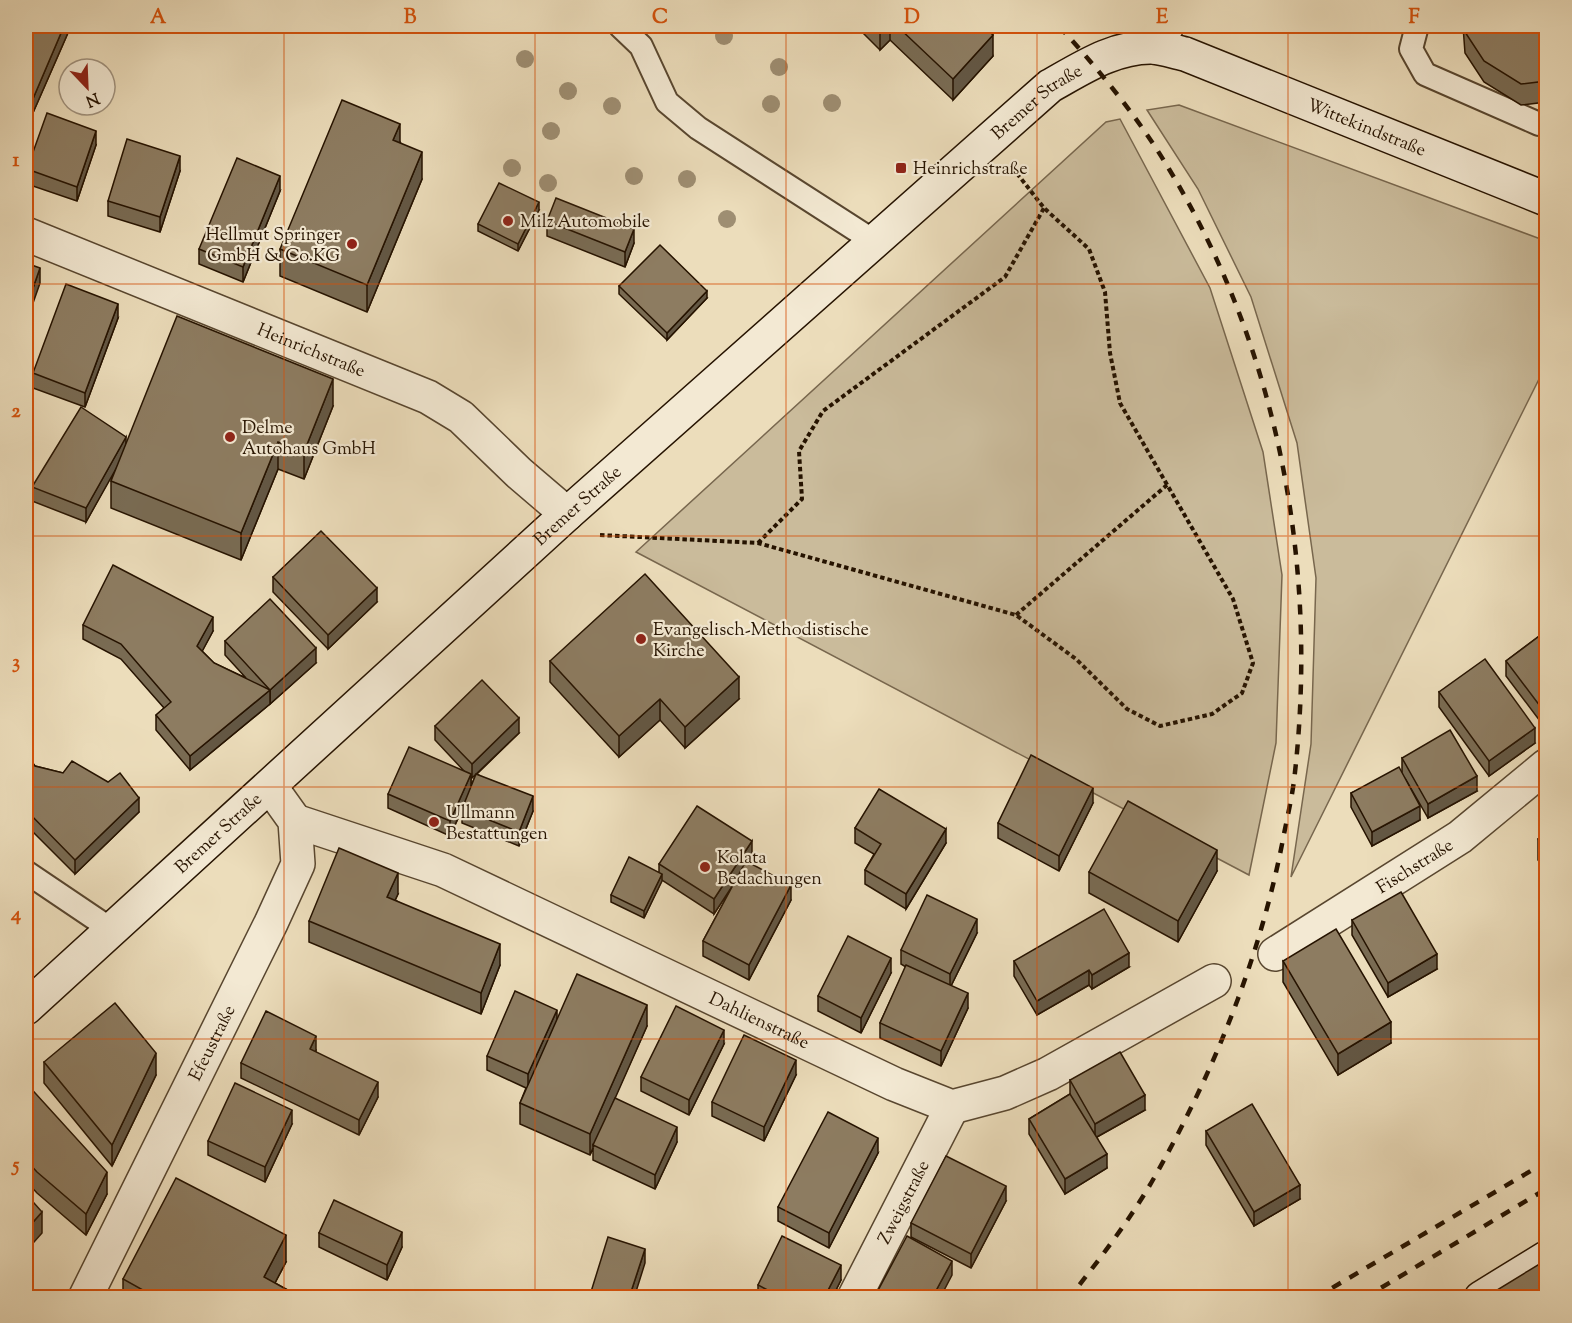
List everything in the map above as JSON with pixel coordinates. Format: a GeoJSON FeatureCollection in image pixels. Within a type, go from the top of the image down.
{"type":"FeatureCollection","features":[{"type":"Feature","properties":{"kind":"street","name":"Bremer Straße"},"geometry":{"type":"LineString","coordinates":[[26,1008],[567,514],[1050,86],[1092,62],[1160,36],[1185,54]]}},
{"type":"Feature","properties":{"kind":"street","name":"Wittekindstraße"},"geometry":{"type":"LineString","coordinates":[[1185,54],[1546,199]]}},
{"type":"Feature","properties":{"kind":"street","name":"Heinrichstraße"},"geometry":{"type":"LineString","coordinates":[[26,234],[428,397],[461,417],[519,473],[567,514]]}},
{"type":"Feature","properties":{"kind":"street","name":"Fischstraße"},"geometry":{"type":"LineString","coordinates":[[1275,954],[1461,837],[1546,766]]}},
{"type":"Feature","properties":{"kind":"street"},"geometry":{"type":"LineString","coordinates":[[270,786],[296,821]]}},
{"type":"Feature","properties":{"kind":"street","name":"Dahlienstraße"},"geometry":{"type":"LineString","coordinates":[[296,821],[442,870],[894,1084],[952,1107]]}},
{"type":"Feature","properties":{"kind":"street","name":"Efeustraße"},"geometry":{"type":"LineString","coordinates":[[85,1298],[294,874],[298,864],[296,821]]}},
{"type":"Feature","properties":{"kind":"street"},"geometry":{"type":"LineString","coordinates":[[952,1107],[1005,1093],[1048,1074],[1214,981]]}},
{"type":"Feature","properties":{"kind":"street","name":"Zweigstraße"},"geometry":{"type":"LineString","coordinates":[[854,1298],[952,1107]]}},
{"type":"Feature","properties":{"kind":"street"},"geometry":{"type":"LineString","coordinates":[[1481,1298],[1546,1258]]}},
{"type":"Feature","properties":{"kind":"lane"},"geometry":{"type":"LineString","coordinates":[[621,26],[641,46],[667,102],[698,128],[875,242]]}},
{"type":"Feature","properties":{"kind":"lane"},"geometry":{"type":"LineString","coordinates":[[1417,26],[1411,49],[1425,74],[1539,124],[1546,124]]}},
{"type":"Feature","properties":{"kind":"lane"},"geometry":{"type":"LineString","coordinates":[[26,872],[112,930]]}},
{"type":"Feature","properties":{"kind":"path"},"geometry":{"type":"LineString","coordinates":[[567,514],[596,534],[758,543],[1016,615],[1076,659],[1127,709],[1160,726],[1212,714],[1242,693],[1253,663],[1233,599],[1120,403],[1110,353],[1105,292],[1089,249],[1044,208],[991,139]]}},
{"type":"Feature","properties":{"kind":"path"},"geometry":{"type":"LineString","coordinates":[[758,543],[802,499],[799,451],[823,411],[1005,277],[1044,208]]}},
{"type":"Feature","properties":{"kind":"path"},"geometry":{"type":"LineString","coordinates":[[1016,615],[1167,485]]}},
{"type":"Feature","properties":{"kind":"shaded area"},"geometry":{"type":"Polygon","coordinates":[[[1179,105],[1546,241],[1546,365],[1291,877],[1311,744],[1316,578],[1297,443],[1251,297],[1198,189],[1147,110],[1179,105]]]}},
{"type":"Feature","properties":{"kind":"shaded area"},"geometry":{"type":"Polygon","coordinates":[[[1120,119],[1210,288],[1263,452],[1282,575],[1276,743],[1249,875],[636,552],[1106,122],[1120,119]]]}},
{"type":"Feature","properties":{"kind":"building"},"geometry":{"type":"Polygon","coordinates":[[[26,26],[64,26],[32,101],[26,98],[26,26]]]}},
{"type":"Feature","properties":{"kind":"building"},"geometry":{"type":"Polygon","coordinates":[[[897,26],[983,26],[993,35],[953,79],[897,26]]]}},
{"type":"Feature","properties":{"kind":"building"},"geometry":{"type":"Polygon","coordinates":[[[1465,26],[1546,26],[1546,81],[1521,84],[1484,61],[1465,32],[1465,26]]]}},
{"type":"Feature","properties":{"kind":"building"},"geometry":{"type":"Polygon","coordinates":[[[342,100],[400,124],[393,140],[422,152],[367,285],[280,249],[342,100]]]}},
{"type":"Feature","properties":{"kind":"building"},"geometry":{"type":"Polygon","coordinates":[[[47,113],[96,131],[77,187],[27,169],[47,113]]]}},
{"type":"Feature","properties":{"kind":"building"},"geometry":{"type":"Polygon","coordinates":[[[127,139],[180,156],[160,217],[108,201],[127,139]]]}},
{"type":"Feature","properties":{"kind":"building"},"geometry":{"type":"Polygon","coordinates":[[[237,158],[280,176],[243,267],[199,249],[237,158]]]}},
{"type":"Feature","properties":{"kind":"building","name":"Milz Automobile"},"geometry":{"type":"Polygon","coordinates":[[[499,183],[539,202],[518,244],[478,224],[499,183]]]}},
{"type":"Feature","properties":{"kind":"building"},"geometry":{"type":"Polygon","coordinates":[[[556,198],[634,229],[625,252],[547,221],[556,198]]]}},
{"type":"Feature","properties":{"kind":"building"},"geometry":{"type":"Polygon","coordinates":[[[660,245],[707,291],[667,333],[619,286],[660,245]]]}},
{"type":"Feature","properties":{"kind":"building"},"geometry":{"type":"Polygon","coordinates":[[[26,263],[40,268],[26,308],[26,263]]]}},
{"type":"Feature","properties":{"kind":"building"},"geometry":{"type":"Polygon","coordinates":[[[66,284],[118,304],[85,393],[33,373],[66,284]]]}},
{"type":"Feature","properties":{"kind":"building","name":"Delme Autohaus GmbH"},"geometry":{"type":"Polygon","coordinates":[[[177,316],[333,379],[304,452],[278,442],[241,533],[111,481],[177,316]]]}},
{"type":"Feature","properties":{"kind":"building"},"geometry":{"type":"Polygon","coordinates":[[[81,407],[126,437],[86,508],[32,487],[81,407]]]}},
{"type":"Feature","properties":{"kind":"building"},"geometry":{"type":"Polygon","coordinates":[[[321,531],[377,588],[328,635],[273,577],[321,531]]]}},
{"type":"Feature","properties":{"kind":"building"},"geometry":{"type":"Polygon","coordinates":[[[113,565],[213,617],[197,646],[214,663],[270,690],[190,756],[156,715],[171,702],[121,644],[83,625],[113,565]]]}},
{"type":"Feature","properties":{"kind":"building","name":"Evangelisch-Methodistische Kirche"},"geometry":{"type":"Polygon","coordinates":[[[645,574],[739,677],[685,727],[660,699],[619,736],[550,661],[645,574]]]}},
{"type":"Feature","properties":{"kind":"building"},"geometry":{"type":"Polygon","coordinates":[[[270,599],[316,648],[270,690],[225,641],[270,599]]]}},
{"type":"Feature","properties":{"kind":"building"},"geometry":{"type":"Polygon","coordinates":[[[1546,631],[1546,714],[1506,661],[1546,631]]]}},
{"type":"Feature","properties":{"kind":"building"},"geometry":{"type":"Polygon","coordinates":[[[1485,659],[1535,728],[1489,761],[1439,692],[1485,659]]]}},
{"type":"Feature","properties":{"kind":"building"},"geometry":{"type":"Polygon","coordinates":[[[482,680],[519,718],[472,764],[435,726],[482,680]]]}},
{"type":"Feature","properties":{"kind":"building"},"geometry":{"type":"Polygon","coordinates":[[[1450,730],[1477,776],[1428,804],[1402,758],[1450,730]]]}},
{"type":"Feature","properties":{"kind":"building"},"geometry":{"type":"Polygon","coordinates":[[[409,747],[471,774],[450,821],[388,794],[409,747]]]}},
{"type":"Feature","properties":{"kind":"building"},"geometry":{"type":"Polygon","coordinates":[[[26,754],[35,766],[63,773],[72,761],[108,782],[120,773],[139,798],[75,860],[26,810],[26,754]]]}},
{"type":"Feature","properties":{"kind":"building"},"geometry":{"type":"Polygon","coordinates":[[[1031,755],[1093,788],[1059,856],[998,823],[1031,755]]]}},
{"type":"Feature","properties":{"kind":"building"},"geometry":{"type":"Polygon","coordinates":[[[1399,767],[1420,806],[1372,832],[1351,793],[1399,767]]]}},
{"type":"Feature","properties":{"kind":"building"},"geometry":{"type":"Polygon","coordinates":[[[476,774],[533,796],[519,832],[462,809],[476,774]]]}},
{"type":"Feature","properties":{"kind":"building"},"geometry":{"type":"Polygon","coordinates":[[[879,789],[946,829],[906,894],[865,870],[881,844],[855,828],[879,789]]]}},
{"type":"Feature","properties":{"kind":"building"},"geometry":{"type":"Polygon","coordinates":[[[1128,801],[1217,850],[1178,921],[1089,872],[1128,801]]]}},
{"type":"Feature","properties":{"kind":"building","name":"Kolata Bedachungen"},"geometry":{"type":"Polygon","coordinates":[[[697,806],[752,841],[714,899],[659,864],[697,806]]]}},
{"type":"Feature","properties":{"kind":"building"},"geometry":{"type":"Polygon","coordinates":[[[1546,833],[1546,850],[1538,839],[1546,833]]]}},
{"type":"Feature","properties":{"kind":"building"},"geometry":{"type":"Polygon","coordinates":[[[339,848],[398,873],[387,897],[500,944],[481,993],[309,921],[339,848]]]}},
{"type":"Feature","properties":{"kind":"building"},"geometry":{"type":"Polygon","coordinates":[[[629,857],[662,874],[644,911],[611,895],[629,857]]]}},
{"type":"Feature","properties":{"kind":"building"},"geometry":{"type":"Polygon","coordinates":[[[746,861],[791,885],[749,965],[703,941],[746,861]]]}},
{"type":"Feature","properties":{"kind":"building"},"geometry":{"type":"Polygon","coordinates":[[[1401,892],[1437,954],[1388,983],[1352,920],[1401,892]]]}},
{"type":"Feature","properties":{"kind":"building"},"geometry":{"type":"Polygon","coordinates":[[[927,895],[977,919],[950,974],[901,950],[927,895]]]}},
{"type":"Feature","properties":{"kind":"building"},"geometry":{"type":"Polygon","coordinates":[[[1104,909],[1129,953],[1092,975],[1089,970],[1037,1001],[1014,961],[1104,909]]]}},
{"type":"Feature","properties":{"kind":"building"},"geometry":{"type":"Polygon","coordinates":[[[1336,929],[1391,1022],[1338,1054],[1283,961],[1336,929]]]}},
{"type":"Feature","properties":{"kind":"building"},"geometry":{"type":"Polygon","coordinates":[[[848,936],[891,958],[861,1018],[818,996],[848,936]]]}},
{"type":"Feature","properties":{"kind":"building"},"geometry":{"type":"Polygon","coordinates":[[[906,965],[968,993],[941,1051],[880,1023],[906,965]]]}},
{"type":"Feature","properties":{"kind":"building"},"geometry":{"type":"Polygon","coordinates":[[[577,974],[647,1005],[590,1134],[520,1103],[577,974]]]}},
{"type":"Feature","properties":{"kind":"building"},"geometry":{"type":"Polygon","coordinates":[[[515,991],[557,1010],[528,1074],[487,1056],[515,991]]]}},
{"type":"Feature","properties":{"kind":"building"},"geometry":{"type":"Polygon","coordinates":[[[115,1003],[156,1053],[112,1145],[44,1062],[115,1003]]]}},
{"type":"Feature","properties":{"kind":"building"},"geometry":{"type":"Polygon","coordinates":[[[676,1006],[724,1030],[689,1100],[641,1077],[676,1006]]]}},
{"type":"Feature","properties":{"kind":"building"},"geometry":{"type":"Polygon","coordinates":[[[266,1011],[316,1036],[310,1049],[378,1082],[359,1120],[241,1063],[266,1011]]]}},
{"type":"Feature","properties":{"kind":"building"},"geometry":{"type":"Polygon","coordinates":[[[744,1035],[796,1060],[764,1127],[712,1102],[744,1035]]]}},
{"type":"Feature","properties":{"kind":"building"},"geometry":{"type":"Polygon","coordinates":[[[1120,1052],[1145,1095],[1095,1124],[1070,1080],[1120,1052]]]}},
{"type":"Feature","properties":{"kind":"building"},"geometry":{"type":"Polygon","coordinates":[[[26,1083],[107,1172],[86,1214],[26,1160],[26,1083]]]}},
{"type":"Feature","properties":{"kind":"building"},"geometry":{"type":"Polygon","coordinates":[[[235,1083],[292,1110],[265,1167],[208,1141],[235,1083]]]}},
{"type":"Feature","properties":{"kind":"building"},"geometry":{"type":"Polygon","coordinates":[[[1070,1094],[1107,1154],[1065,1179],[1029,1119],[1070,1094]]]}},
{"type":"Feature","properties":{"kind":"building"},"geometry":{"type":"Polygon","coordinates":[[[615,1098],[677,1127],[655,1175],[593,1145],[615,1098]]]}},
{"type":"Feature","properties":{"kind":"building"},"geometry":{"type":"Polygon","coordinates":[[[1252,1104],[1300,1185],[1254,1212],[1206,1131],[1252,1104]]]}},
{"type":"Feature","properties":{"kind":"building"},"geometry":{"type":"Polygon","coordinates":[[[828,1112],[878,1138],[829,1233],[778,1207],[828,1112]]]}},
{"type":"Feature","properties":{"kind":"building"},"geometry":{"type":"Polygon","coordinates":[[[946,1156],[1006,1186],[971,1254],[911,1223],[946,1156]]]}},
{"type":"Feature","properties":{"kind":"building"},"geometry":{"type":"Polygon","coordinates":[[[176,1178],[286,1235],[264,1277],[302,1298],[157,1298],[123,1279],[176,1178]]]}},
{"type":"Feature","properties":{"kind":"building"},"geometry":{"type":"Polygon","coordinates":[[[26,1194],[42,1212],[26,1230],[26,1194]]]}},
{"type":"Feature","properties":{"kind":"building"},"geometry":{"type":"Polygon","coordinates":[[[334,1200],[402,1232],[387,1265],[319,1233],[334,1200]]]}},
{"type":"Feature","properties":{"kind":"building"},"geometry":{"type":"Polygon","coordinates":[[[782,1236],[841,1265],[824,1298],[783,1298],[758,1285],[782,1236]]]}},
{"type":"Feature","properties":{"kind":"building"},"geometry":{"type":"Polygon","coordinates":[[[907,1236],[952,1261],[932,1298],[874,1298],[907,1236]]]}},
{"type":"Feature","properties":{"kind":"building"},"geometry":{"type":"Polygon","coordinates":[[[608,1237],[645,1249],[629,1298],[599,1298],[590,1295],[608,1237]]]}},
{"type":"Feature","properties":{"kind":"building"},"geometry":{"type":"Polygon","coordinates":[[[1546,1260],[1546,1298],[1484,1298],[1546,1260]]]}},
{"type":"Feature","properties":{"kind":"railway"},"geometry":{"type":"LineString","coordinates":[[1059,26],[1117,95],[1169,169],[1207,238],[1238,310],[1263,384],[1282,460],[1294,537],[1300,615],[1301,694],[1295,772],[1289,811],[1263,924],[1233,1011],[1197,1096],[1145,1194],[1069,1298]]}},
{"type":"Feature","properties":{"kind":"railway"},"geometry":{"type":"LineString","coordinates":[[1315,1298],[1546,1162]]}},
{"type":"Feature","properties":{"kind":"railway"},"geometry":{"type":"LineString","coordinates":[[1364,1298],[1546,1189]]}},
{"type":"Feature","properties":{"kind":"place","name":"Heinrichstraße"},"geometry":{"type":"Point","coordinates":[901,168]}},
{"type":"Feature","properties":{"kind":"place","name":"Milz Automobile"},"geometry":{"type":"Point","coordinates":[508,221]}},
{"type":"Feature","properties":{"kind":"place","name":"Hellmut Springer GmbH & Co.KG"},"geometry":{"type":"Point","coordinates":[352,244]}},
{"type":"Feature","properties":{"kind":"place","name":"Delme Autohaus GmbH"},"geometry":{"type":"Point","coordinates":[230,437]}},
{"type":"Feature","properties":{"kind":"place","name":"Evangelisch-Methodistische Kirche"},"geometry":{"type":"Point","coordinates":[641,639]}},
{"type":"Feature","properties":{"kind":"place","name":"Ullmann Bestattungen"},"geometry":{"type":"Point","coordinates":[434,822]}},
{"type":"Feature","properties":{"kind":"place","name":"Kolata Bedachungen"},"geometry":{"type":"Point","coordinates":[705,867]}}]}
